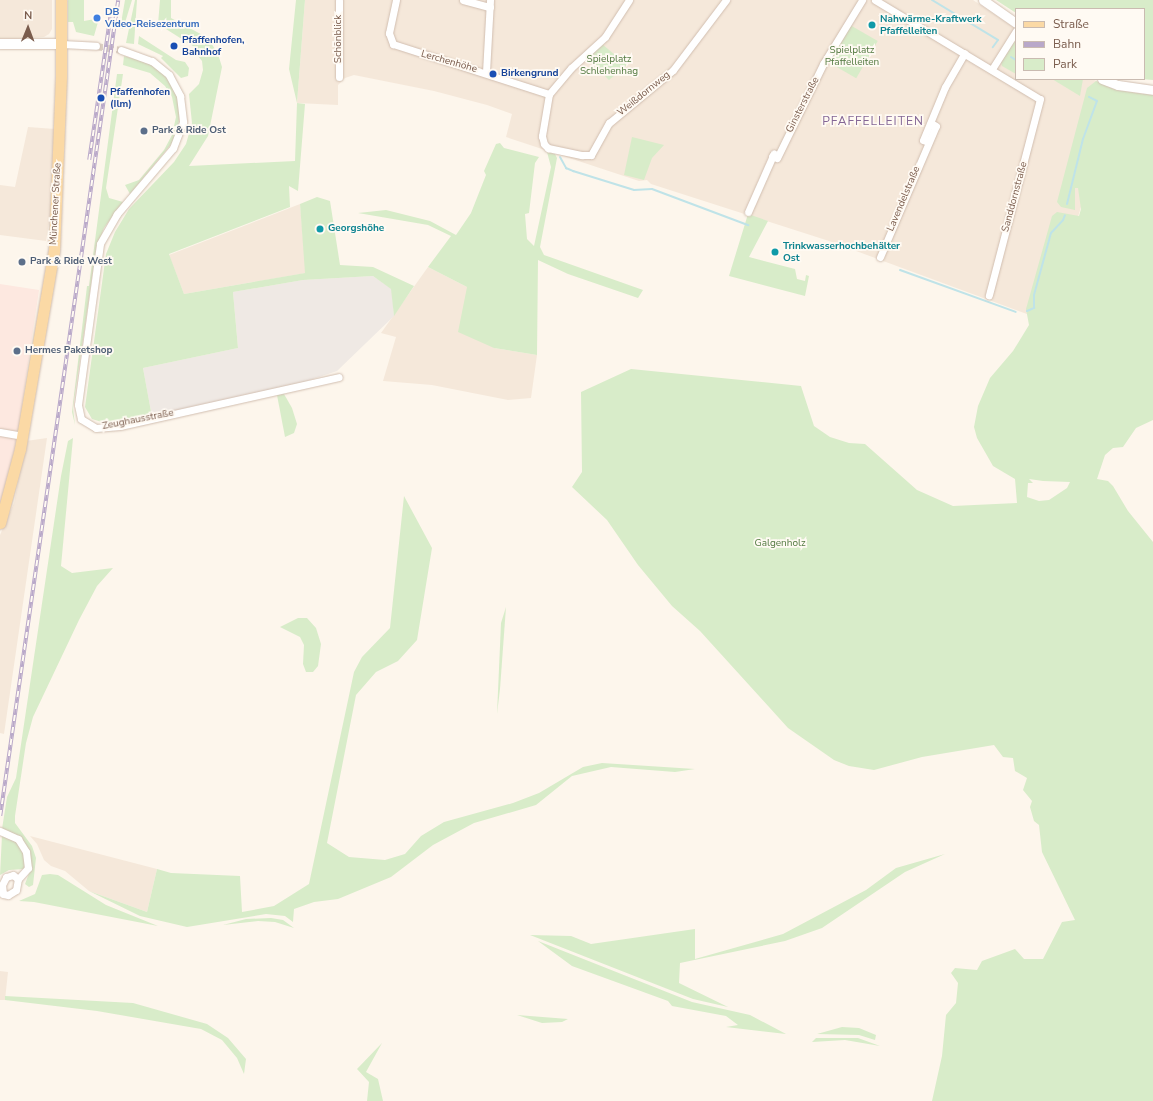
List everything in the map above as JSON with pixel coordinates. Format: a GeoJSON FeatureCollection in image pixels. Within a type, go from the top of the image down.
{"type":"FeatureCollection","features":[{"type":"Feature","properties":{"kind":"main road","name":"Münchener Straße"},"geometry":{"type":"LineString","coordinates":[[0,523],[10,494],[22,436],[54,246],[62,44],[61,0]]}},
{"type":"Feature","properties":{"kind":"main road"},"geometry":{"type":"LineString","coordinates":[[0,44],[62,44]]}},
{"type":"Feature","properties":{"kind":"street","name":"Schönblick"},"geometry":{"type":"LineString","coordinates":[[339,0],[339,78]]}},
{"type":"Feature","properties":{"kind":"street","name":"Lerchenhöhe"},"geometry":{"type":"LineString","coordinates":[[396,0],[389,33],[393,44],[486,72],[549,94]]}},
{"type":"Feature","properties":{"kind":"street"},"geometry":{"type":"LineString","coordinates":[[463,0],[490,4],[486,72]]}},
{"type":"Feature","properties":{"kind":"street"},"geometry":{"type":"LineString","coordinates":[[549,94],[570,68],[606,37],[629,0]]}},
{"type":"Feature","properties":{"kind":"street","name":"Weißdornweg"},"geometry":{"type":"LineString","coordinates":[[549,94],[542,136],[544,144],[548,148],[582,155],[591,155],[609,124],[677,66],[726,0]]}},
{"type":"Feature","properties":{"kind":"street","name":"Ginsterstraße"},"geometry":{"type":"LineString","coordinates":[[748,212],[777,146],[782,148],[823,64],[862,0]]}},
{"type":"Feature","properties":{"kind":"street"},"geometry":{"type":"LineString","coordinates":[[875,0],[992,69],[1015,33]]}},
{"type":"Feature","properties":{"kind":"street"},"geometry":{"type":"LineString","coordinates":[[983,0],[1015,22]]}},
{"type":"Feature","properties":{"kind":"street"},"geometry":{"type":"LineString","coordinates":[[62,44],[96,46]]}},
{"type":"Feature","properties":{"kind":"street","name":"Zeughausstraße"},"geometry":{"type":"LineString","coordinates":[[121,50],[152,61],[169,75],[180,96],[183,122],[174,148],[117,214],[100,244],[78,405],[81,419],[96,428],[112,427],[339,377]]}},
{"type":"Feature","properties":{"kind":"street","name":"Lavendelstraße"},"geometry":{"type":"LineString","coordinates":[[880,257],[936,126],[931,123],[945,87],[965,53]]}},
{"type":"Feature","properties":{"kind":"street","name":"Sanddornstraße"},"geometry":{"type":"LineString","coordinates":[[989,295],[1040,99],[992,69]]}},
{"type":"Feature","properties":{"kind":"street"},"geometry":{"type":"LineString","coordinates":[[1105,80],[1124,86],[1153,90]]}},
{"type":"Feature","properties":{"kind":"street"},"geometry":{"type":"LineString","coordinates":[[0,432],[22,436]]}},
{"type":"Feature","properties":{"kind":"street"},"geometry":{"type":"LineString","coordinates":[[0,831],[14,836],[26,852],[28,868],[18,879],[17,889],[2,897],[2,885],[6,877],[13,875],[18,879]]}},
{"type":"Feature","properties":{"kind":"shaded area"},"geometry":{"type":"Polygon","coordinates":[[[0,0],[52,0],[52,29],[49,34],[44,37],[0,40],[0,0]]]}},
{"type":"Feature","properties":{"kind":"shaded area"},"geometry":{"type":"Polygon","coordinates":[[[305,0],[973,0],[1015,28],[1015,80],[1094,80],[1116,90],[1078,217],[1035,317],[829,241],[651,184],[647,180],[639,181],[506,137],[512,114],[487,105],[434,91],[354,75],[345,78],[338,85],[338,105],[297,103],[305,0]]]}},
{"type":"Feature","properties":{"kind":"shaded area"},"geometry":{"type":"Polygon","coordinates":[[[28,127],[55,129],[53,196],[46,241],[0,235],[0,185],[15,187],[28,127]]]}},
{"type":"Feature","properties":{"kind":"shaded area"},"geometry":{"type":"Polygon","coordinates":[[[300,204],[306,273],[184,294],[169,255],[300,204]]]}},
{"type":"Feature","properties":{"kind":"shaded area"},"geometry":{"type":"Polygon","coordinates":[[[428,267],[467,287],[494,348],[537,355],[531,398],[508,400],[432,385],[383,381],[396,337],[381,333],[428,267]]]}},
{"type":"Feature","properties":{"kind":"shaded area"},"geometry":{"type":"Polygon","coordinates":[[[373,276],[392,289],[394,316],[337,371],[304,382],[152,417],[143,368],[238,348],[233,292],[303,280],[373,276]]]}},
{"type":"Feature","properties":{"kind":"shaded area"},"geometry":{"type":"Polygon","coordinates":[[[0,284],[39,290],[17,439],[0,510],[0,284]]]}},
{"type":"Feature","properties":{"kind":"shaded area"},"geometry":{"type":"Polygon","coordinates":[[[47,438],[4,734],[0,733],[0,535],[14,503],[26,441],[47,438]]]}},
{"type":"Feature","properties":{"kind":"shaded area"},"geometry":{"type":"Polygon","coordinates":[[[30,836],[157,869],[147,912],[89,891],[65,871],[51,866],[44,860],[37,844],[30,836]]]}},
{"type":"Feature","properties":{"kind":"shaded area"},"geometry":{"type":"Polygon","coordinates":[[[0,971],[8,972],[5,1000],[0,1000],[0,971]]]}},
{"type":"Feature","properties":{"kind":"green space"},"geometry":{"type":"Polygon","coordinates":[[[68,0],[84,0],[84,21],[95,19],[98,22],[94,36],[76,32],[73,22],[68,22],[68,0]]]}},
{"type":"Feature","properties":{"kind":"green space"},"geometry":{"type":"Polygon","coordinates":[[[125,0],[132,0],[123,29],[120,29],[125,0]]]}},
{"type":"Feature","properties":{"kind":"green space"},"geometry":{"type":"Polygon","coordinates":[[[135,0],[137,0],[134,44],[126,43],[135,0]]]}},
{"type":"Feature","properties":{"kind":"green space"},"geometry":{"type":"Polygon","coordinates":[[[160,0],[171,0],[171,18],[208,38],[218,54],[222,67],[208,136],[189,166],[295,161],[297,103],[305,104],[298,191],[289,186],[290,207],[169,254],[184,294],[305,273],[300,204],[317,197],[330,201],[340,265],[373,267],[414,286],[394,316],[391,289],[373,276],[303,280],[233,292],[238,348],[143,368],[152,417],[108,424],[92,419],[85,407],[106,254],[115,232],[129,209],[174,162],[186,144],[192,123],[189,94],[199,84],[203,70],[202,61],[194,51],[196,48],[158,24],[160,0]]]}},
{"type":"Feature","properties":{"kind":"green space"},"geometry":{"type":"Polygon","coordinates":[[[296,0],[305,0],[297,103],[289,69],[296,0]]]}},
{"type":"Feature","properties":{"kind":"green space"},"geometry":{"type":"Polygon","coordinates":[[[996,0],[1153,0],[1153,80],[1145,79],[1145,8],[1015,8],[1015,12],[996,0]]]}},
{"type":"Feature","properties":{"kind":"green space","name":"Spielplatz Pfaffelleiten"},"geometry":{"type":"Polygon","coordinates":[[[850,25],[878,41],[856,78],[828,62],[850,25]]]}},
{"type":"Feature","properties":{"kind":"green space"},"geometry":{"type":"Polygon","coordinates":[[[139,36],[176,60],[185,62],[189,68],[188,76],[181,78],[161,58],[163,56],[138,44],[139,36]]]}},
{"type":"Feature","properties":{"kind":"green space"},"geometry":{"type":"Polygon","coordinates":[[[1015,42],[1015,73],[1002,66],[1001,62],[1015,42]]]}},
{"type":"Feature","properties":{"kind":"green space","name":"Spielplatz Schlehenhag"},"geometry":{"type":"Polygon","coordinates":[[[602,44],[627,65],[609,80],[586,58],[602,44]]]}},
{"type":"Feature","properties":{"kind":"green space"},"geometry":{"type":"Polygon","coordinates":[[[124,56],[152,64],[161,70],[173,85],[179,102],[179,120],[175,139],[130,194],[125,185],[139,180],[164,150],[172,135],[176,117],[172,97],[165,86],[150,73],[123,65],[124,56]]]}},
{"type":"Feature","properties":{"kind":"green space"},"geometry":{"type":"Polygon","coordinates":[[[117,74],[123,74],[106,188],[109,198],[123,202],[104,228],[96,250],[73,408],[75,425],[72,412],[87,286],[89,286],[117,74]]]}},
{"type":"Feature","properties":{"kind":"green space"},"geometry":{"type":"Polygon","coordinates":[[[1054,80],[1083,80],[1080,96],[1054,80]]]}},
{"type":"Feature","properties":{"kind":"green space","name":"Galgenholz"},"geometry":{"type":"Polygon","coordinates":[[[1096,81],[1116,90],[1153,95],[1153,420],[1136,428],[1123,447],[1113,448],[1105,455],[1097,479],[1108,481],[1113,486],[1128,511],[1153,542],[1153,1101],[932,1101],[942,1056],[946,1015],[956,1003],[958,983],[951,973],[955,968],[977,970],[982,961],[1015,949],[1024,959],[1043,959],[1062,922],[1075,920],[1042,852],[1039,825],[1034,821],[1030,807],[1032,801],[1023,790],[1027,778],[1015,771],[1013,758],[1003,757],[994,745],[922,757],[874,770],[849,766],[834,760],[788,728],[700,631],[672,606],[638,565],[607,520],[572,487],[582,472],[581,392],[631,369],[801,386],[814,426],[830,437],[849,443],[865,444],[917,490],[953,506],[1017,503],[1015,479],[993,466],[977,438],[974,427],[978,406],[990,378],[1013,351],[1029,325],[1026,309],[1052,216],[1057,212],[1079,216],[1081,209],[1078,188],[1075,188],[1075,210],[1061,207],[1057,202],[1087,88],[1096,81]],[[1029,479],[1033,483],[1028,483],[1027,497],[1039,501],[1049,500],[1067,488],[1070,482],[1029,479]]]}},
{"type":"Feature","properties":{"kind":"green space"},"geometry":{"type":"Polygon","coordinates":[[[632,137],[664,145],[652,158],[644,180],[624,175],[632,137]]]}},
{"type":"Feature","properties":{"kind":"green space"},"geometry":{"type":"Polygon","coordinates":[[[500,143],[504,148],[539,157],[535,163],[529,213],[525,214],[527,239],[534,246],[551,167],[547,152],[555,154],[557,158],[540,247],[544,255],[643,290],[638,298],[568,274],[538,260],[537,355],[494,348],[458,332],[467,287],[428,267],[451,236],[428,225],[358,213],[386,210],[430,221],[456,235],[471,213],[486,175],[484,171],[496,144],[500,143]]]}},
{"type":"Feature","properties":{"kind":"green space"},"geometry":{"type":"Polygon","coordinates":[[[748,214],[768,221],[749,257],[795,269],[797,279],[805,281],[806,275],[809,276],[805,296],[729,276],[748,214]]]}},
{"type":"Feature","properties":{"kind":"green space"},"geometry":{"type":"Polygon","coordinates":[[[284,394],[292,408],[297,424],[294,433],[285,437],[277,395],[284,394]]]}},
{"type":"Feature","properties":{"kind":"green space"},"geometry":{"type":"Polygon","coordinates":[[[73,438],[61,566],[72,573],[113,568],[97,586],[79,620],[33,717],[26,743],[15,823],[32,846],[36,858],[33,885],[29,887],[25,884],[31,868],[30,851],[19,836],[2,829],[7,797],[16,778],[61,476],[68,441],[73,438]]]}},
{"type":"Feature","properties":{"kind":"green space"},"geometry":{"type":"Polygon","coordinates":[[[404,496],[432,548],[417,640],[398,661],[376,672],[356,695],[327,843],[349,857],[385,860],[405,854],[421,836],[444,822],[513,803],[539,793],[583,767],[602,763],[695,769],[675,772],[611,767],[572,776],[536,805],[474,823],[433,845],[391,877],[338,899],[314,902],[294,909],[293,922],[285,916],[266,914],[187,927],[140,916],[89,891],[147,912],[157,869],[171,873],[240,876],[242,912],[274,906],[309,884],[354,672],[362,657],[390,628],[404,496]]]}},
{"type":"Feature","properties":{"kind":"green space"},"geometry":{"type":"Polygon","coordinates":[[[506,607],[500,689],[497,714],[501,623],[506,607]]]}},
{"type":"Feature","properties":{"kind":"green space"},"geometry":{"type":"Polygon","coordinates":[[[298,618],[307,618],[316,628],[321,644],[318,666],[313,672],[306,672],[303,664],[304,645],[300,637],[280,627],[298,618]]]}},
{"type":"Feature","properties":{"kind":"green space"},"geometry":{"type":"Polygon","coordinates":[[[2,835],[16,841],[26,859],[24,869],[9,870],[0,875],[2,835]]]}},
{"type":"Feature","properties":{"kind":"green space"},"geometry":{"type":"Polygon","coordinates":[[[945,854],[905,872],[822,928],[785,941],[680,963],[679,983],[728,1007],[693,999],[530,935],[571,936],[591,944],[695,929],[695,959],[783,934],[866,890],[896,868],[945,854]]]}},
{"type":"Feature","properties":{"kind":"green space"},"geometry":{"type":"Polygon","coordinates":[[[42,875],[58,875],[106,905],[158,926],[34,902],[19,901],[35,894],[42,875]]]}},
{"type":"Feature","properties":{"kind":"green space"},"geometry":{"type":"Polygon","coordinates":[[[271,918],[283,920],[294,928],[275,922],[258,921],[223,925],[246,919],[271,918]]]}},
{"type":"Feature","properties":{"kind":"green space"},"geometry":{"type":"Polygon","coordinates":[[[538,941],[692,1002],[750,1015],[786,1034],[726,1027],[738,1025],[726,1016],[672,1006],[668,1001],[572,966],[538,941]]]}},
{"type":"Feature","properties":{"kind":"green space"},"geometry":{"type":"Polygon","coordinates":[[[5,996],[133,1003],[207,1024],[228,1038],[246,1059],[244,1074],[237,1058],[222,1040],[201,1029],[97,1011],[5,1000],[5,996]]]}},
{"type":"Feature","properties":{"kind":"green space"},"geometry":{"type":"Polygon","coordinates":[[[517,1015],[568,1019],[562,1022],[542,1023],[517,1015]]]}},
{"type":"Feature","properties":{"kind":"green space"},"geometry":{"type":"Polygon","coordinates":[[[842,1027],[859,1028],[876,1035],[875,1040],[859,1035],[817,1034],[842,1027]]]}},
{"type":"Feature","properties":{"kind":"green space"},"geometry":{"type":"Polygon","coordinates":[[[816,1038],[858,1038],[880,1046],[845,1040],[812,1042],[816,1038]]]}},
{"type":"Feature","properties":{"kind":"green space"},"geometry":{"type":"Polygon","coordinates":[[[382,1043],[366,1072],[378,1079],[383,1101],[367,1101],[369,1082],[357,1069],[382,1043]]]}},
{"type":"Feature","properties":{"kind":"waterway"},"geometry":{"type":"LineString","coordinates":[[932,0],[998,40],[993,47]]}},
{"type":"Feature","properties":{"kind":"waterway"},"geometry":{"type":"LineString","coordinates":[[1011,57],[1015,59]]}},
{"type":"Feature","properties":{"kind":"waterway"},"geometry":{"type":"LineString","coordinates":[[1067,204],[1083,139],[1097,101],[1089,97]]}},
{"type":"Feature","properties":{"kind":"waterway"},"geometry":{"type":"LineString","coordinates":[[560,157],[566,168],[573,171],[634,190],[652,189],[748,225]]}},
{"type":"Feature","properties":{"kind":"waterway"},"geometry":{"type":"LineString","coordinates":[[1027,311],[1034,308],[1034,295],[1051,233],[1063,220],[1065,215]]}},
{"type":"Feature","properties":{"kind":"waterway"},"geometry":{"type":"LineString","coordinates":[[900,270],[1016,312]]}},
{"type":"Feature","properties":{"kind":"tunnel"},"geometry":{"type":"LineString","coordinates":[[96,46],[121,50]]}},
{"type":"Feature","properties":{"kind":"railway"},"geometry":{"type":"LineString","coordinates":[[0,816],[118,0]]}},
{"type":"Feature","properties":{"kind":"railway"},"geometry":{"type":"LineString","coordinates":[[89,160],[110,18]]}},
{"type":"Feature","properties":{"kind":"place","name":"DB Video-Reisezentrum"},"geometry":{"type":"Point","coordinates":[97,18]}},
{"type":"Feature","properties":{"kind":"place","name":"Nahwärme-Kraftwerk Pfaffelleiten"},"geometry":{"type":"Point","coordinates":[872,25]}},
{"type":"Feature","properties":{"kind":"place","name":"Pfaffenhofen, Bahnhof"},"geometry":{"type":"Point","coordinates":[174,46]}},
{"type":"Feature","properties":{"kind":"place","name":"Birkengrund"},"geometry":{"type":"Point","coordinates":[493,74]}},
{"type":"Feature","properties":{"kind":"place","name":"Pfaffenhofen (Ilm)"},"geometry":{"type":"Point","coordinates":[101,98]}},
{"type":"Feature","properties":{"kind":"place","name":"Park & Ride Ost"},"geometry":{"type":"Point","coordinates":[144,131]}},
{"type":"Feature","properties":{"kind":"place","name":"Georgshöhe"},"geometry":{"type":"Point","coordinates":[320,229]}},
{"type":"Feature","properties":{"kind":"place","name":"Trinkwasserhochbehälter Ost"},"geometry":{"type":"Point","coordinates":[775,252]}},
{"type":"Feature","properties":{"kind":"place","name":"Park & Ride West"},"geometry":{"type":"Point","coordinates":[22,262]}},
{"type":"Feature","properties":{"kind":"place","name":"Hermes Paketshop"},"geometry":{"type":"Point","coordinates":[17,351]}},
{"type":"Feature","properties":{"kind":"district","name":"PFAFFELLEITEN"},"geometry":{"type":"Point","coordinates":[873,122]}}]}
